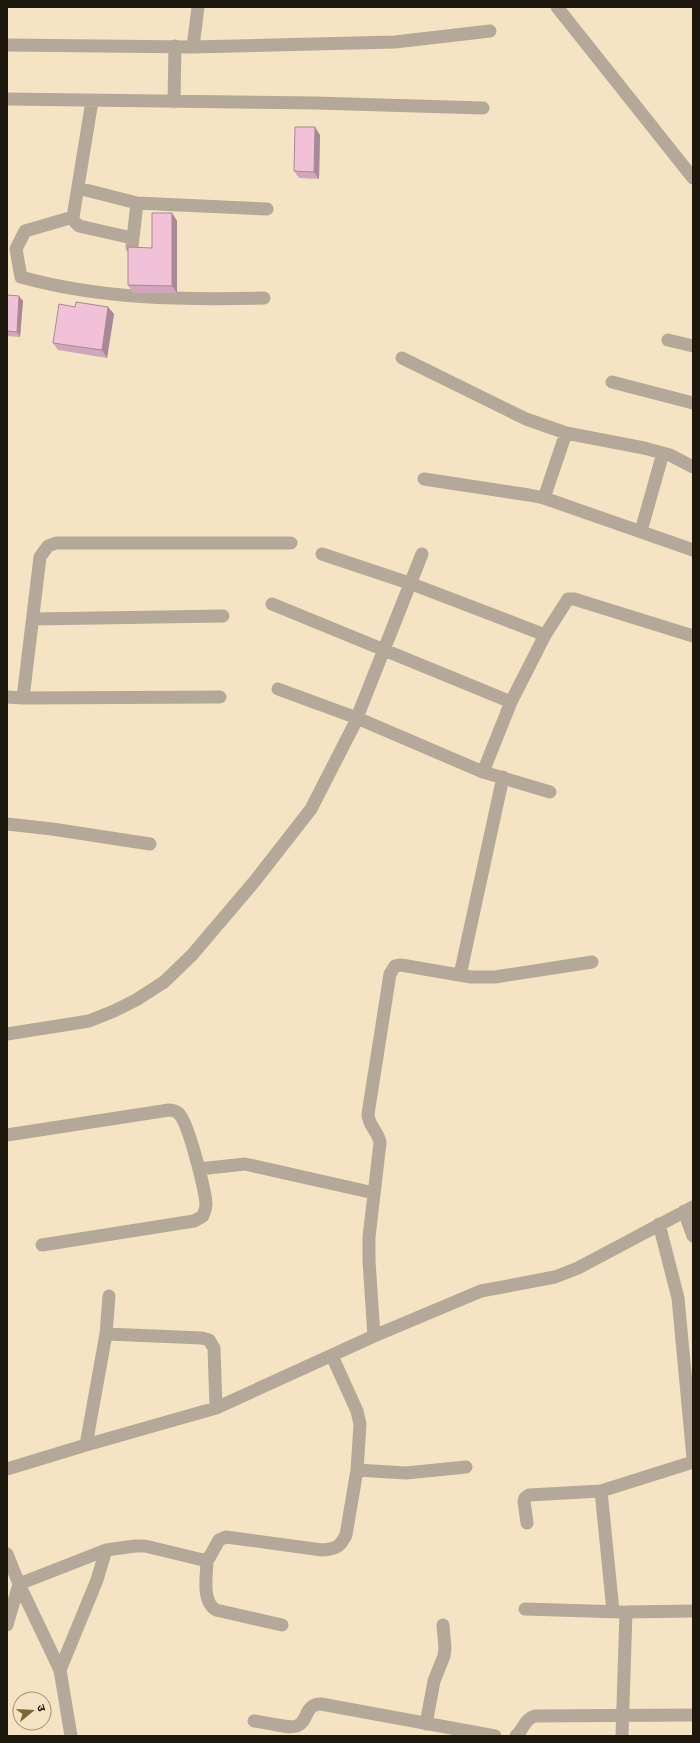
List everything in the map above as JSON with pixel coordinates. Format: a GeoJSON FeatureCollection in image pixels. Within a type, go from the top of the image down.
{"type":"FeatureCollection","features":[{"type":"Feature","properties":{"kind":"street"},"geometry":{"type":"LineString","coordinates":[[193,46],[198,7]]}},
{"type":"Feature","properties":{"kind":"street"},"geometry":{"type":"LineString","coordinates":[[558,7],[693,178]]}},
{"type":"Feature","properties":{"kind":"street"},"geometry":{"type":"LineString","coordinates":[[7,45],[193,46],[395,42],[490,31]]}},
{"type":"Feature","properties":{"kind":"street"},"geometry":{"type":"LineString","coordinates":[[174,102],[175,46]]}},
{"type":"Feature","properties":{"kind":"street"},"geometry":{"type":"LineString","coordinates":[[7,99],[316,103],[483,108]]}},
{"type":"Feature","properties":{"kind":"street"},"geometry":{"type":"LineString","coordinates":[[92,101],[73,217],[74,222],[79,226],[132,238]]}},
{"type":"Feature","properties":{"kind":"street"},"geometry":{"type":"LineString","coordinates":[[78,188],[137,204],[267,209]]}},
{"type":"Feature","properties":{"kind":"street"},"geometry":{"type":"LineString","coordinates":[[132,260],[132,238],[137,204]]}},
{"type":"Feature","properties":{"kind":"street"},"geometry":{"type":"LineString","coordinates":[[73,217],[25,231],[16,250],[21,277],[44,283],[132,296],[221,299],[264,298]]}},
{"type":"Feature","properties":{"kind":"street"},"geometry":{"type":"LineString","coordinates":[[132,282],[132,296]]}},
{"type":"Feature","properties":{"kind":"street"},"geometry":{"type":"LineString","coordinates":[[668,340],[693,346]]}},
{"type":"Feature","properties":{"kind":"street"},"geometry":{"type":"LineString","coordinates":[[402,358],[526,419],[566,433],[644,448],[670,455],[693,467]]}},
{"type":"Feature","properties":{"kind":"street"},"geometry":{"type":"LineString","coordinates":[[612,382],[693,403]]}},
{"type":"Feature","properties":{"kind":"street"},"geometry":{"type":"LineString","coordinates":[[544,498],[566,433]]}},
{"type":"Feature","properties":{"kind":"street"},"geometry":{"type":"LineString","coordinates":[[641,531],[662,453]]}},
{"type":"Feature","properties":{"kind":"street"},"geometry":{"type":"LineString","coordinates":[[424,479],[544,498],[693,550]]}},
{"type":"Feature","properties":{"kind":"street"},"geometry":{"type":"LineString","coordinates":[[23,698],[40,557],[48,546],[56,543],[291,543]]}},
{"type":"Feature","properties":{"kind":"street"},"geometry":{"type":"LineString","coordinates":[[322,554],[412,584],[545,634]]}},
{"type":"Feature","properties":{"kind":"street"},"geometry":{"type":"LineString","coordinates":[[7,1034],[89,1021],[114,1011],[136,1000],[164,982],[192,955],[298,828],[311,810],[357,718],[412,584],[422,554]]}},
{"type":"Feature","properties":{"kind":"street"},"geometry":{"type":"LineString","coordinates":[[483,772],[511,702],[545,634],[568,599],[574,599],[693,636]]}},
{"type":"Feature","properties":{"kind":"street"},"geometry":{"type":"LineString","coordinates":[[272,604],[511,702]]}},
{"type":"Feature","properties":{"kind":"street"},"geometry":{"type":"LineString","coordinates":[[32,619],[223,616]]}},
{"type":"Feature","properties":{"kind":"street"},"geometry":{"type":"LineString","coordinates":[[278,689],[357,718],[483,772],[550,792]]}},
{"type":"Feature","properties":{"kind":"street"},"geometry":{"type":"LineString","coordinates":[[7,697],[220,697]]}},
{"type":"Feature","properties":{"kind":"street"},"geometry":{"type":"LineString","coordinates":[[460,975],[503,777]]}},
{"type":"Feature","properties":{"kind":"street"},"geometry":{"type":"LineString","coordinates":[[7,824],[52,829],[150,844]]}},
{"type":"Feature","properties":{"kind":"street"},"geometry":{"type":"LineString","coordinates":[[374,1336],[368,1261],[369,1237],[380,1138],[370,1124],[368,1114],[390,974],[395,966],[401,965],[460,975],[495,977],[592,962]]}},
{"type":"Feature","properties":{"kind":"street"},"geometry":{"type":"LineString","coordinates":[[7,1135],[175,1110],[180,1114],[184,1122],[199,1169],[206,1207],[203,1216],[194,1221],[42,1245]]}},
{"type":"Feature","properties":{"kind":"street"},"geometry":{"type":"LineString","coordinates":[[199,1169],[245,1164],[374,1193]]}},
{"type":"Feature","properties":{"kind":"street"},"geometry":{"type":"LineString","coordinates":[[7,1469],[216,1408],[374,1336],[481,1291],[555,1277],[578,1268],[688,1209],[693,1236]]}},
{"type":"Feature","properties":{"kind":"street"},"geometry":{"type":"LineString","coordinates":[[660,1224],[678,1298],[693,1458]]}},
{"type":"Feature","properties":{"kind":"street"},"geometry":{"type":"LineString","coordinates":[[86,1445],[106,1334],[109,1296]]}},
{"type":"Feature","properties":{"kind":"street"},"geometry":{"type":"LineString","coordinates":[[106,1334],[202,1338],[209,1340],[214,1348],[216,1408]]}},
{"type":"Feature","properties":{"kind":"street"},"geometry":{"type":"LineString","coordinates":[[282,1625],[216,1610],[210,1607],[207,1598],[207,1560],[219,1540],[226,1537],[322,1550],[332,1549],[342,1544],[346,1535],[357,1470],[360,1424],[332,1356]]}},
{"type":"Feature","properties":{"kind":"street"},"geometry":{"type":"LineString","coordinates":[[527,1523],[524,1501],[529,1495],[601,1491],[693,1462]]}},
{"type":"Feature","properties":{"kind":"street"},"geometry":{"type":"LineString","coordinates":[[357,1470],[406,1473],[466,1467]]}},
{"type":"Feature","properties":{"kind":"street"},"geometry":{"type":"LineString","coordinates":[[601,1491],[619,1612],[623,1715],[622,1736]]}},
{"type":"Feature","properties":{"kind":"street"},"geometry":{"type":"LineString","coordinates":[[19,1584],[106,1550],[145,1546],[207,1560]]}},
{"type":"Feature","properties":{"kind":"street"},"geometry":{"type":"LineString","coordinates":[[60,1670],[97,1580],[106,1550]]}},
{"type":"Feature","properties":{"kind":"street"},"geometry":{"type":"LineString","coordinates":[[7,1554],[19,1584],[60,1670],[71,1736]]}},
{"type":"Feature","properties":{"kind":"street"},"geometry":{"type":"LineString","coordinates":[[7,1625],[19,1584]]}},
{"type":"Feature","properties":{"kind":"street"},"geometry":{"type":"LineString","coordinates":[[525,1609],[619,1612],[693,1611]]}},
{"type":"Feature","properties":{"kind":"street"},"geometry":{"type":"LineString","coordinates":[[426,1724],[434,1680],[444,1656],[443,1625]]}},
{"type":"Feature","properties":{"kind":"street"},"geometry":{"type":"LineString","coordinates":[[254,1721],[297,1726],[301,1724],[311,1706],[321,1704],[495,1736]]}},
{"type":"Feature","properties":{"kind":"street"},"geometry":{"type":"LineString","coordinates":[[516,1736],[527,1719],[535,1716],[693,1715]]}},
{"type":"Feature","properties":{"kind":"building"},"geometry":{"type":"Polygon","coordinates":[[[295,127],[315,127],[314,172],[294,171],[295,127]]]}},
{"type":"Feature","properties":{"kind":"building"},"geometry":{"type":"Polygon","coordinates":[[[152,213],[172,213],[172,286],[128,285],[128,247],[152,248],[152,213]]]}},
{"type":"Feature","properties":{"kind":"building"},"geometry":{"type":"Polygon","coordinates":[[[7,295],[19,296],[17,332],[7,331],[7,295]]]}},
{"type":"Feature","properties":{"kind":"building"},"geometry":{"type":"Polygon","coordinates":[[[76,302],[108,307],[102,350],[53,343],[59,304],[75,307],[76,302]]]}}]}
